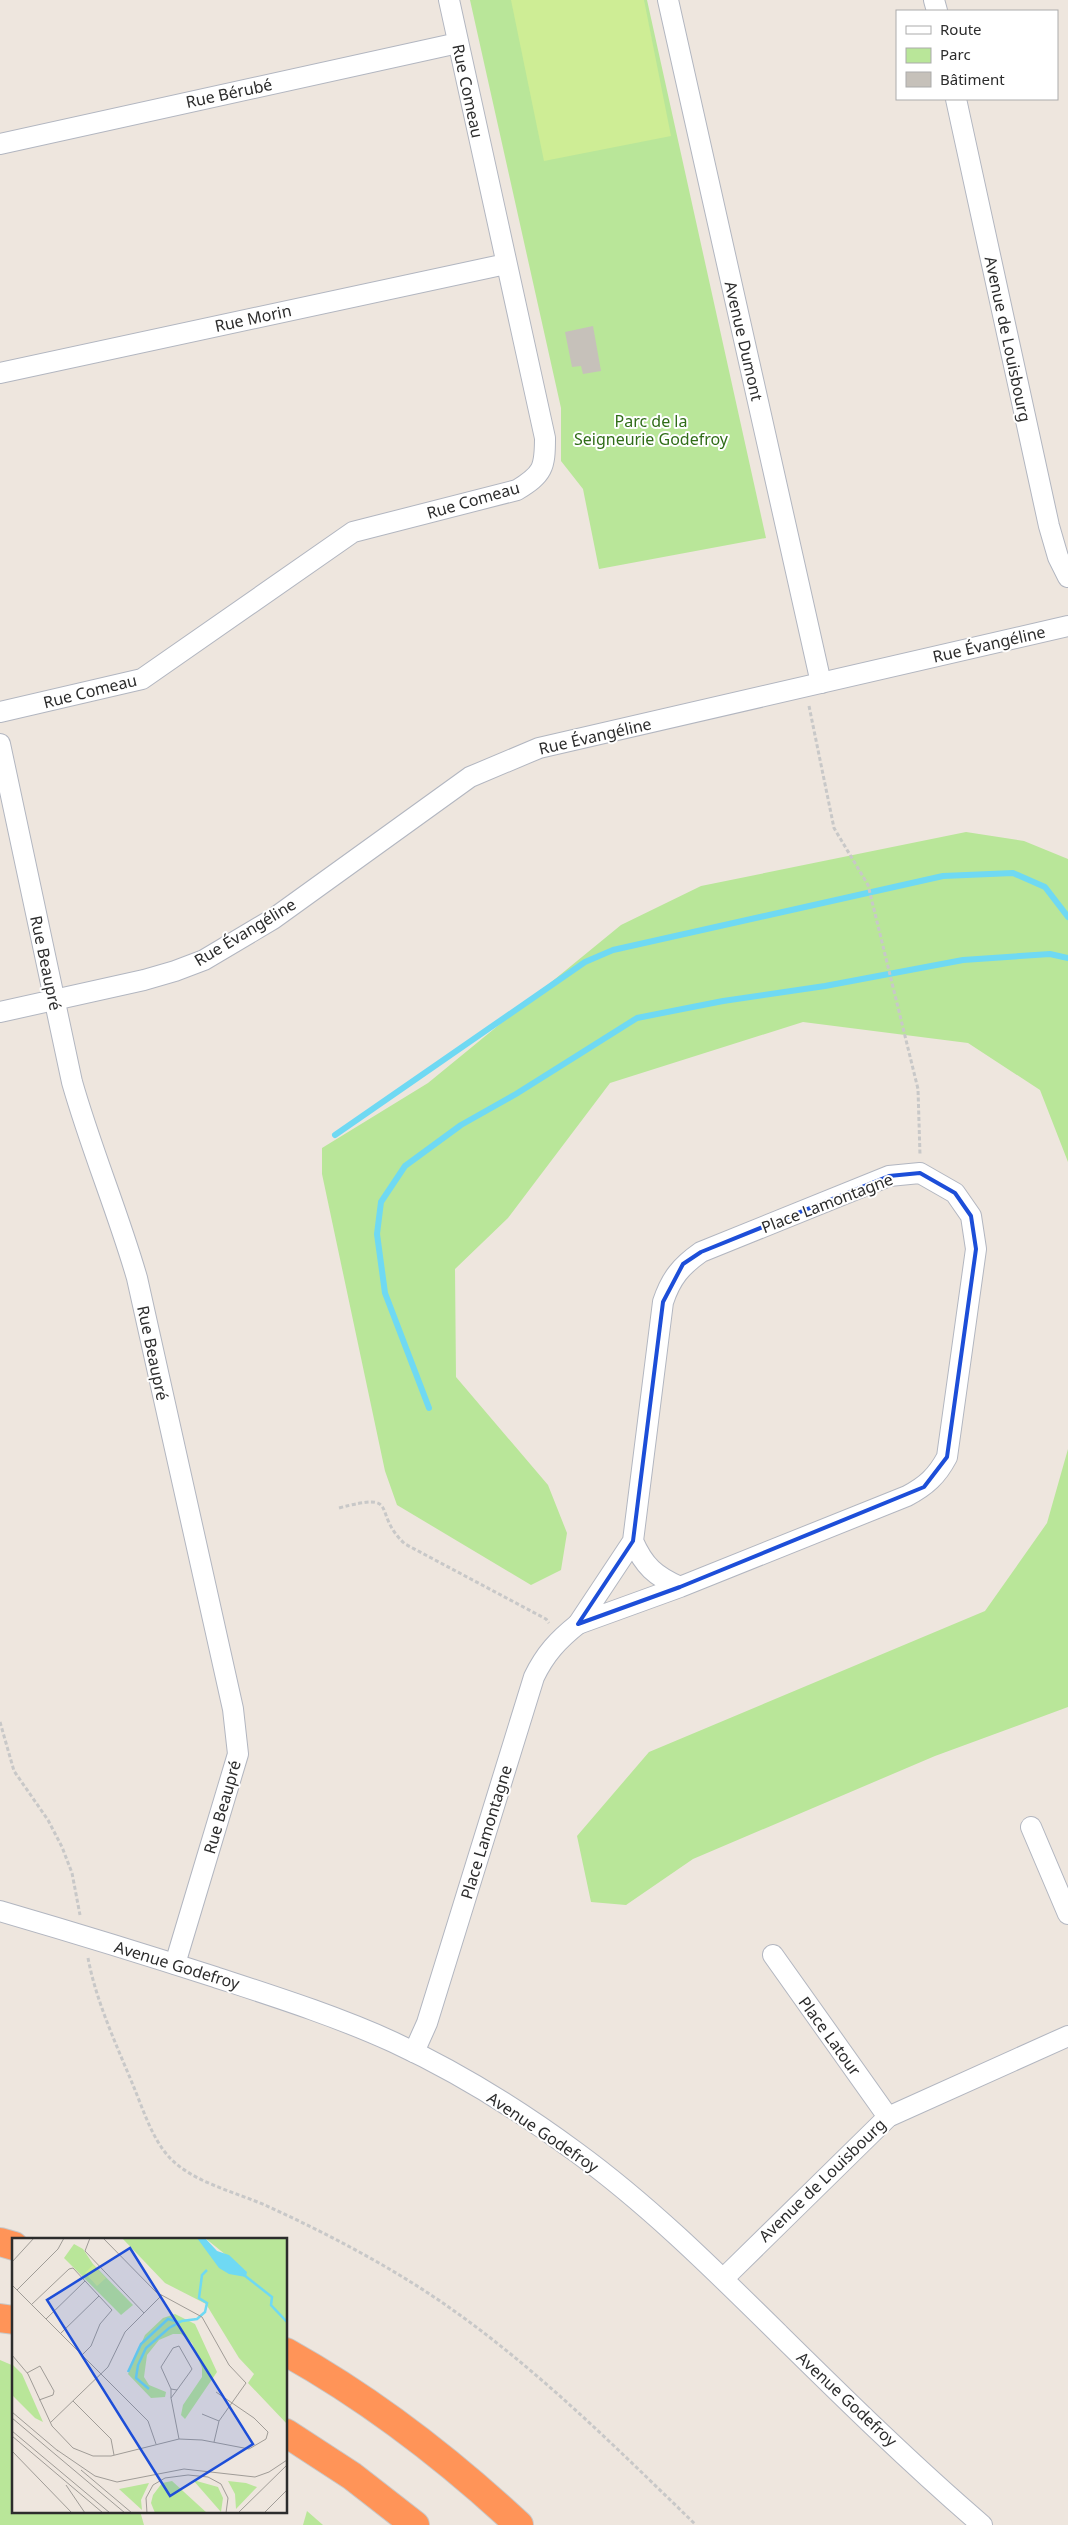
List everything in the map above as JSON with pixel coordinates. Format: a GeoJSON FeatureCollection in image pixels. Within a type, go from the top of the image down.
{"type":"FeatureCollection","features":[{"type":"Feature","properties":{"kind":"highway"},"geometry":{"type":"LineString","coordinates":[[288,2353],[368,2402],[420,2439],[519,2525]]}},
{"type":"Feature","properties":{"kind":"highway"},"geometry":{"type":"LineString","coordinates":[[288,2434],[352,2476],[415,2525]]}},
{"type":"Feature","properties":{"kind":"street","name":"Rue Comeau"},"geometry":{"type":"LineString","coordinates":[[0,712],[142,679],[353,532],[517,490],[536,478],[545,463],[544,438],[449,0]]}},
{"type":"Feature","properties":{"kind":"street","name":"Avenue Dumont"},"geometry":{"type":"LineString","coordinates":[[668,0],[813,685]]}},
{"type":"Feature","properties":{"kind":"street","name":"Rue Bérubé"},"geometry":{"type":"LineString","coordinates":[[0,144],[458,43]]}},
{"type":"Feature","properties":{"kind":"street","name":"Avenue de Louisbourg"},"geometry":{"type":"LineString","coordinates":[[956,100],[1049,526],[1058,557],[1068,577]]}},
{"type":"Feature","properties":{"kind":"street","name":"Rue Morin"},"geometry":{"type":"LineString","coordinates":[[0,372],[506,264]]}},
{"type":"Feature","properties":{"kind":"street","name":"Rue Évangéline"},"geometry":{"type":"LineString","coordinates":[[0,1012],[144,980],[204,960],[273,919],[470,777],[539,748],[1068,626]]}},
{"type":"Feature","properties":{"kind":"street","name":"Rue Beaupré"},"geometry":{"type":"LineString","coordinates":[[0,744],[54,999],[83,1122],[122,1226],[137,1278],[233,1709],[238,1754],[231,1784],[176,1964]]}},
{"type":"Feature","properties":{"kind":"street","name":"Place Lamontagne"},"geometry":{"type":"LineString","coordinates":[[414,2052],[427,2023],[534,1677],[544,1656],[554,1643],[578,1624],[633,1541],[663,1302],[670,1281],[683,1264],[701,1252],[889,1176],[920,1173],[955,1193],[970,1216],[976,1249],[947,1457],[937,1475],[924,1487],[907,1496],[680,1587],[578,1624]]}},
{"type":"Feature","properties":{"kind":"street"},"geometry":{"type":"LineString","coordinates":[[633,1541],[642,1561],[655,1573],[680,1587]]}},
{"type":"Feature","properties":{"kind":"street"},"geometry":{"type":"LineString","coordinates":[[1031,1827],[1068,1914]]}},
{"type":"Feature","properties":{"kind":"street","name":"Avenue Godefroy"},"geometry":{"type":"LineString","coordinates":[[0,1911],[176,1964],[312,2009],[414,2052],[488,2093],[563,2142],[633,2197],[724,2278],[807,2362],[982,2525]]}},
{"type":"Feature","properties":{"kind":"street","name":"Place Latour"},"geometry":{"type":"LineString","coordinates":[[773,1955],[888,2117]]}},
{"type":"Feature","properties":{"kind":"street","name":"Avenue de Louisbourg"},"geometry":{"type":"LineString","coordinates":[[724,2278],[888,2117],[1068,2036]]}},
{"type":"Feature","properties":{"kind":"path"},"geometry":{"type":"LineString","coordinates":[[813,685],[834,828],[868,885],[918,1089],[920,1173]]}},
{"type":"Feature","properties":{"kind":"path"},"geometry":{"type":"LineString","coordinates":[[338,1508],[369,1501],[379,1502],[384,1507],[394,1532],[405,1544],[546,1619]]}},
{"type":"Feature","properties":{"kind":"path"},"geometry":{"type":"LineString","coordinates":[[0,1722],[14,1771],[54,1830],[66,1855],[81,1920]]}},
{"type":"Feature","properties":{"kind":"path"},"geometry":{"type":"LineString","coordinates":[[88,1955],[105,2014],[139,2100],[161,2146],[175,2163],[196,2176],[297,2220],[354,2249],[457,2313],[488,2335],[555,2393],[696,2525]]}},
{"type":"Feature","properties":{"kind":"highlighted area"},"geometry":{"type":"Polygon","coordinates":[[[920,1173],[955,1193],[971,1216],[976,1249],[947,1457],[924,1487],[680,1587],[578,1624],[633,1541],[663,1302],[683,1264],[701,1252],[889,1176],[920,1173]]]}},
{"type":"Feature","properties":{"kind":"green space","name":"Parc de la Seigneurie Godefroy"},"geometry":{"type":"Polygon","coordinates":[[[470,0],[647,0],[766,538],[599,569],[583,489],[561,461],[561,408],[470,0]]]}},
{"type":"Feature","properties":{"kind":"green space"},"geometry":{"type":"Polygon","coordinates":[[[511,0],[644,0],[671,136],[544,161],[511,0]]]}},
{"type":"Feature","properties":{"kind":"green space"},"geometry":{"type":"Polygon","coordinates":[[[966,832],[1024,841],[1068,859],[1068,1162],[1040,1090],[968,1043],[803,1022],[610,1083],[508,1218],[455,1269],[456,1377],[548,1485],[567,1533],[561,1570],[531,1585],[397,1505],[385,1471],[322,1174],[322,1148],[428,1083],[621,925],[701,886],[966,832]]]}},
{"type":"Feature","properties":{"kind":"green space"},"geometry":{"type":"Polygon","coordinates":[[[1068,1449],[1068,1707],[935,1756],[693,1859],[626,1905],[591,1902],[577,1836],[649,1752],[985,1611],[1047,1523],[1068,1449]]]}},
{"type":"Feature","properties":{"kind":"green space"},"geometry":{"type":"Polygon","coordinates":[[[0,2360],[12,2365],[12,2512],[140,2512],[144,2525],[0,2525],[0,2360]]]}},
{"type":"Feature","properties":{"kind":"green space"},"geometry":{"type":"Polygon","coordinates":[[[307,2511],[323,2525],[303,2525],[307,2511]]]}},
{"type":"Feature","properties":{"kind":"building"},"geometry":{"type":"Polygon","coordinates":[[[593,326],[601,371],[583,374],[581,366],[572,367],[565,332],[593,326]]]}},
{"type":"Feature","properties":{"kind":"waterway"},"geometry":{"type":"LineString","coordinates":[[335,1135],[585,962],[613,950],[943,876],[1013,873],[1045,887],[1068,917]]}},
{"type":"Feature","properties":{"kind":"waterway"},"geometry":{"type":"LineString","coordinates":[[429,1408],[385,1293],[377,1234],[381,1202],[405,1166],[461,1125],[516,1094],[637,1018],[723,1001],[825,986],[963,960],[1050,954],[1068,958]]}}]}
